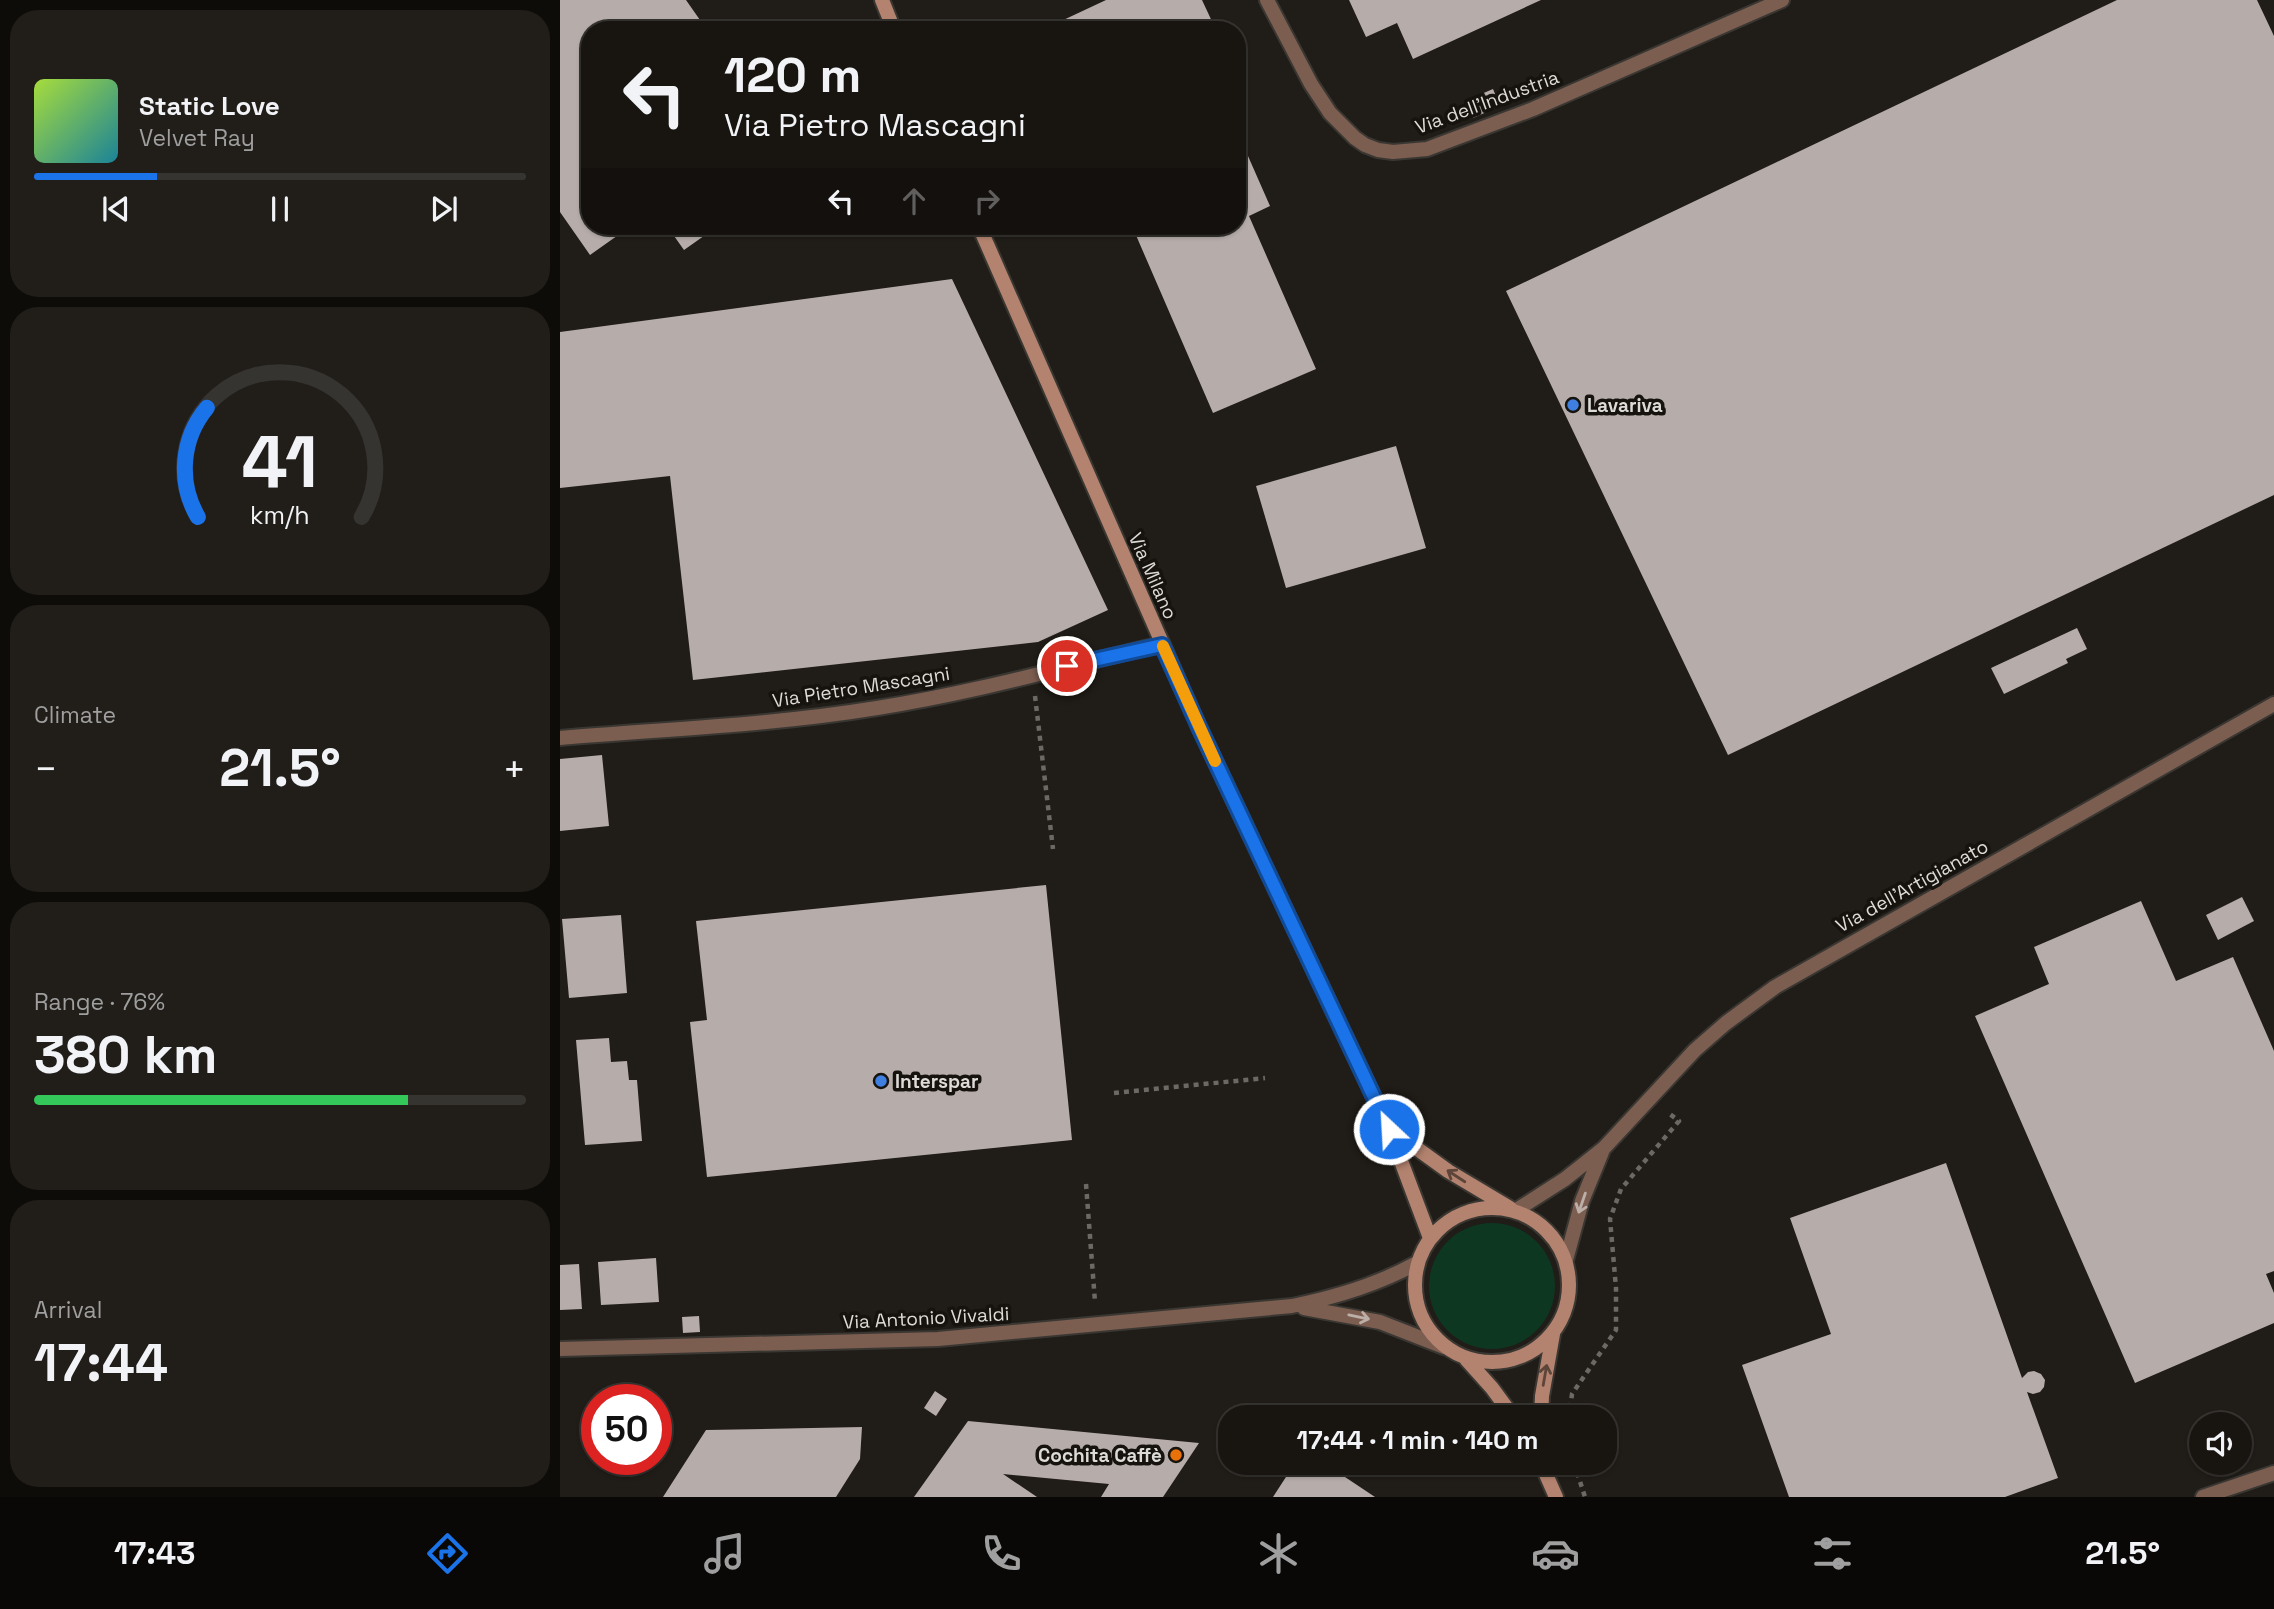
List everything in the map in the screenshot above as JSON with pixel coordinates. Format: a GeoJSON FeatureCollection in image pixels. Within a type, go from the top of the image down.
{"type":"FeatureCollection","features":[{"type":"Feature","properties":{"kind":"main road"},"geometry":{"type":"LineString","coordinates":[[880,0],[890,21]]}},
{"type":"Feature","properties":{"kind":"main road","name":"Via Milano"},"geometry":{"type":"LineString","coordinates":[[983,235],[1199,727],[1389,1129],[1430,1238]]}},
{"type":"Feature","properties":{"kind":"main road"},"geometry":{"type":"LineString","coordinates":[[1389,1129],[1448,1171],[1536,1222],[1554,1238],[1566,1259],[1570,1285],[1566,1311],[1553,1334],[1542,1405]]}},
{"type":"Feature","properties":{"kind":"main road"},"geometry":{"type":"LineString","coordinates":[[1504,1405],[1466,1359],[1444,1347],[1424,1323],[1415,1294],[1417,1263],[1430,1238],[1454,1217],[1484,1208],[1515,1211]]}},
{"type":"Feature","properties":{"kind":"main road"},"geometry":{"type":"LineString","coordinates":[[1466,1359],[1498,1363],[1529,1354],[1553,1334]]}},
{"type":"Feature","properties":{"kind":"main road"},"geometry":{"type":"LineString","coordinates":[[1546,1475],[1556,1497]]}},
{"type":"Feature","properties":{"kind":"street","name":"Via dell'Industria"},"geometry":{"type":"LineString","coordinates":[[1267,0],[1329,113],[1365,145],[1392,152],[1427,149],[1507,118],[1782,0]]}},
{"type":"Feature","properties":{"kind":"street","name":"Via Pietro Mascagni"},"geometry":{"type":"LineString","coordinates":[[560,738],[851,712],[907,703],[1162,645]]}},
{"type":"Feature","properties":{"kind":"street","name":"Via dell'Artigianato"},"geometry":{"type":"LineString","coordinates":[[1515,1211],[1565,1179],[1604,1148],[1695,1050],[1775,987],[2274,704]]}},
{"type":"Feature","properties":{"kind":"street","name":"Via dell'Artigianato"},"geometry":{"type":"LineString","coordinates":[[1566,1259],[1582,1200],[1604,1148]]}},
{"type":"Feature","properties":{"kind":"street"},"geometry":{"type":"LineString","coordinates":[[1292,1306],[1363,1289],[1417,1263]]}},
{"type":"Feature","properties":{"kind":"street","name":"Via Antonio Vivaldi"},"geometry":{"type":"LineString","coordinates":[[560,1349],[938,1339],[1292,1306]]}},
{"type":"Feature","properties":{"kind":"street"},"geometry":{"type":"LineString","coordinates":[[1292,1306],[1380,1322],[1444,1347]]}},
{"type":"Feature","properties":{"kind":"street"},"geometry":{"type":"LineString","coordinates":[[2203,1497],[2274,1473]]}},
{"type":"Feature","properties":{"kind":"path"},"geometry":{"type":"LineString","coordinates":[[1033,674],[1052,849]]}},
{"type":"Feature","properties":{"kind":"path"},"geometry":{"type":"LineString","coordinates":[[1114,1093],[1265,1078]]}},
{"type":"Feature","properties":{"kind":"path"},"geometry":{"type":"LineString","coordinates":[[1571,1405],[1572,1394],[1616,1330],[1616,1289],[1610,1219],[1621,1189],[1679,1121],[1664,1109]]}},
{"type":"Feature","properties":{"kind":"path"},"geometry":{"type":"LineString","coordinates":[[1086,1184],[1097,1324]]}},
{"type":"Feature","properties":{"kind":"path"},"geometry":{"type":"LineString","coordinates":[[1578,1475],[1585,1497]]}},
{"type":"Feature","properties":{"kind":"green space"},"geometry":{"type":"Polygon","coordinates":[[[1492,1223],[1516,1228],[1537,1241],[1550,1262],[1555,1286],[1550,1310],[1537,1331],[1516,1344],[1492,1349],[1468,1344],[1447,1331],[1434,1310],[1429,1286],[1434,1262],[1447,1241],[1468,1228],[1492,1223]]]}},
{"type":"Feature","properties":{"kind":"building"},"geometry":{"type":"Polygon","coordinates":[[[560,0],[686,0],[701,21],[581,21],[581,235],[618,235],[590,255],[560,212],[560,0]]]}},
{"type":"Feature","properties":{"kind":"building"},"geometry":{"type":"Polygon","coordinates":[[[1106,0],[1202,0],[1212,21],[1061,21],[1106,0]]]}},
{"type":"Feature","properties":{"kind":"building"},"geometry":{"type":"Polygon","coordinates":[[[1349,0],[1541,0],[1413,59],[1397,23],[1366,37],[1349,0]]]}},
{"type":"Feature","properties":{"kind":"building"},"geometry":{"type":"Polygon","coordinates":[[[2117,0],[2257,0],[2274,36],[2274,495],[1728,755],[1506,291],[2117,0]]]}},
{"type":"Feature","properties":{"kind":"building"},"geometry":{"type":"Polygon","coordinates":[[[1493,89],[1500,106],[1473,118],[1465,101],[1493,89]]]}},
{"type":"Feature","properties":{"kind":"building"},"geometry":{"type":"Polygon","coordinates":[[[1248,156],[1270,206],[1249,216],[1316,369],[1213,413],[1136,235],[1246,235],[1248,156]]]}},
{"type":"Feature","properties":{"kind":"building"},"geometry":{"type":"Polygon","coordinates":[[[673,235],[705,235],[684,250],[673,235]]]}},
{"type":"Feature","properties":{"kind":"building"},"geometry":{"type":"Polygon","coordinates":[[[952,279],[1108,610],[1038,642],[693,680],[670,476],[560,488],[560,332],[952,279]]]}},
{"type":"Feature","properties":{"kind":"building"},"geometry":{"type":"Polygon","coordinates":[[[1396,446],[1426,548],[1286,588],[1256,486],[1396,446]]]}},
{"type":"Feature","properties":{"kind":"building"},"geometry":{"type":"Polygon","coordinates":[[[2077,628],[2087,649],[2066,659],[2068,663],[2004,694],[1991,668],[2077,628]]]}},
{"type":"Feature","properties":{"kind":"building"},"geometry":{"type":"Polygon","coordinates":[[[602,755],[609,826],[560,831],[560,759],[602,755]]]}},
{"type":"Feature","properties":{"kind":"building","name":"Interspar"},"geometry":{"type":"Polygon","coordinates":[[[1046,885],[1072,1140],[707,1177],[690,1022],[707,1020],[696,921],[1046,885]]]}},
{"type":"Feature","properties":{"kind":"building"},"geometry":{"type":"Polygon","coordinates":[[[2242,897],[2254,921],[2218,940],[2206,915],[2242,897]]]}},
{"type":"Feature","properties":{"kind":"building"},"geometry":{"type":"Polygon","coordinates":[[[2141,901],[2176,981],[2233,957],[2274,1051],[2274,1271],[2266,1274],[2274,1293],[2274,1323],[2135,1383],[1975,1016],[2049,984],[2034,947],[2141,901]]]}},
{"type":"Feature","properties":{"kind":"building"},"geometry":{"type":"Polygon","coordinates":[[[621,915],[627,993],[569,998],[562,919],[621,915]]]}},
{"type":"Feature","properties":{"kind":"building"},"geometry":{"type":"Polygon","coordinates":[[[609,1038],[611,1062],[627,1061],[629,1080],[637,1080],[642,1141],[585,1145],[576,1040],[609,1038]]]}},
{"type":"Feature","properties":{"kind":"building"},"geometry":{"type":"Polygon","coordinates":[[[1946,1163],[2022,1378],[2028,1372],[2034,1371],[2041,1374],[2045,1380],[2040,1392],[2027,1392],[2058,1478],[2005,1497],[1789,1497],[1742,1365],[1831,1334],[1790,1218],[1946,1163]]]}},
{"type":"Feature","properties":{"kind":"building"},"geometry":{"type":"Polygon","coordinates":[[[656,1258],[659,1302],[601,1305],[598,1262],[656,1258]]]}},
{"type":"Feature","properties":{"kind":"building"},"geometry":{"type":"Polygon","coordinates":[[[579,1264],[582,1309],[560,1310],[560,1265],[579,1264]]]}},
{"type":"Feature","properties":{"kind":"building"},"geometry":{"type":"Polygon","coordinates":[[[699,1316],[700,1332],[683,1333],[682,1317],[699,1316]]]}},
{"type":"Feature","properties":{"kind":"building"},"geometry":{"type":"Polygon","coordinates":[[[935,1391],[947,1399],[936,1416],[924,1408],[935,1391]]]}},
{"type":"Feature","properties":{"kind":"building"},"geometry":{"type":"Polygon","coordinates":[[[968,1421],[1199,1443],[1163,1497],[1101,1497],[1109,1484],[1003,1474],[1037,1497],[914,1497],[968,1421]]]}},
{"type":"Feature","properties":{"kind":"building"},"geometry":{"type":"Polygon","coordinates":[[[862,1427],[860,1459],[836,1497],[663,1497],[706,1430],[862,1427]]]}},
{"type":"Feature","properties":{"kind":"building"},"geometry":{"type":"Polygon","coordinates":[[[1287,1475],[1342,1475],[1375,1497],[1273,1497],[1287,1475]]]}},
{"type":"Feature","properties":{"kind":"slow traffic"},"geometry":{"type":"LineString","coordinates":[[1163,646],[1215,761]]}},
{"type":"Feature","properties":{"kind":"place","name":"Lavariva"},"geometry":{"type":"Point","coordinates":[1573,405]}},
{"type":"Feature","properties":{"kind":"place","name":"Interspar"},"geometry":{"type":"Point","coordinates":[881,1081]}},
{"type":"Feature","properties":{"kind":"place","name":"Cochita Caffè"},"geometry":{"type":"Point","coordinates":[1176,1455]}},
{"type":"Feature","properties":{"kind":"route"},"geometry":{"type":"LineString","coordinates":[[1067,666],[1162,645],[1389,1129]]}}]}
